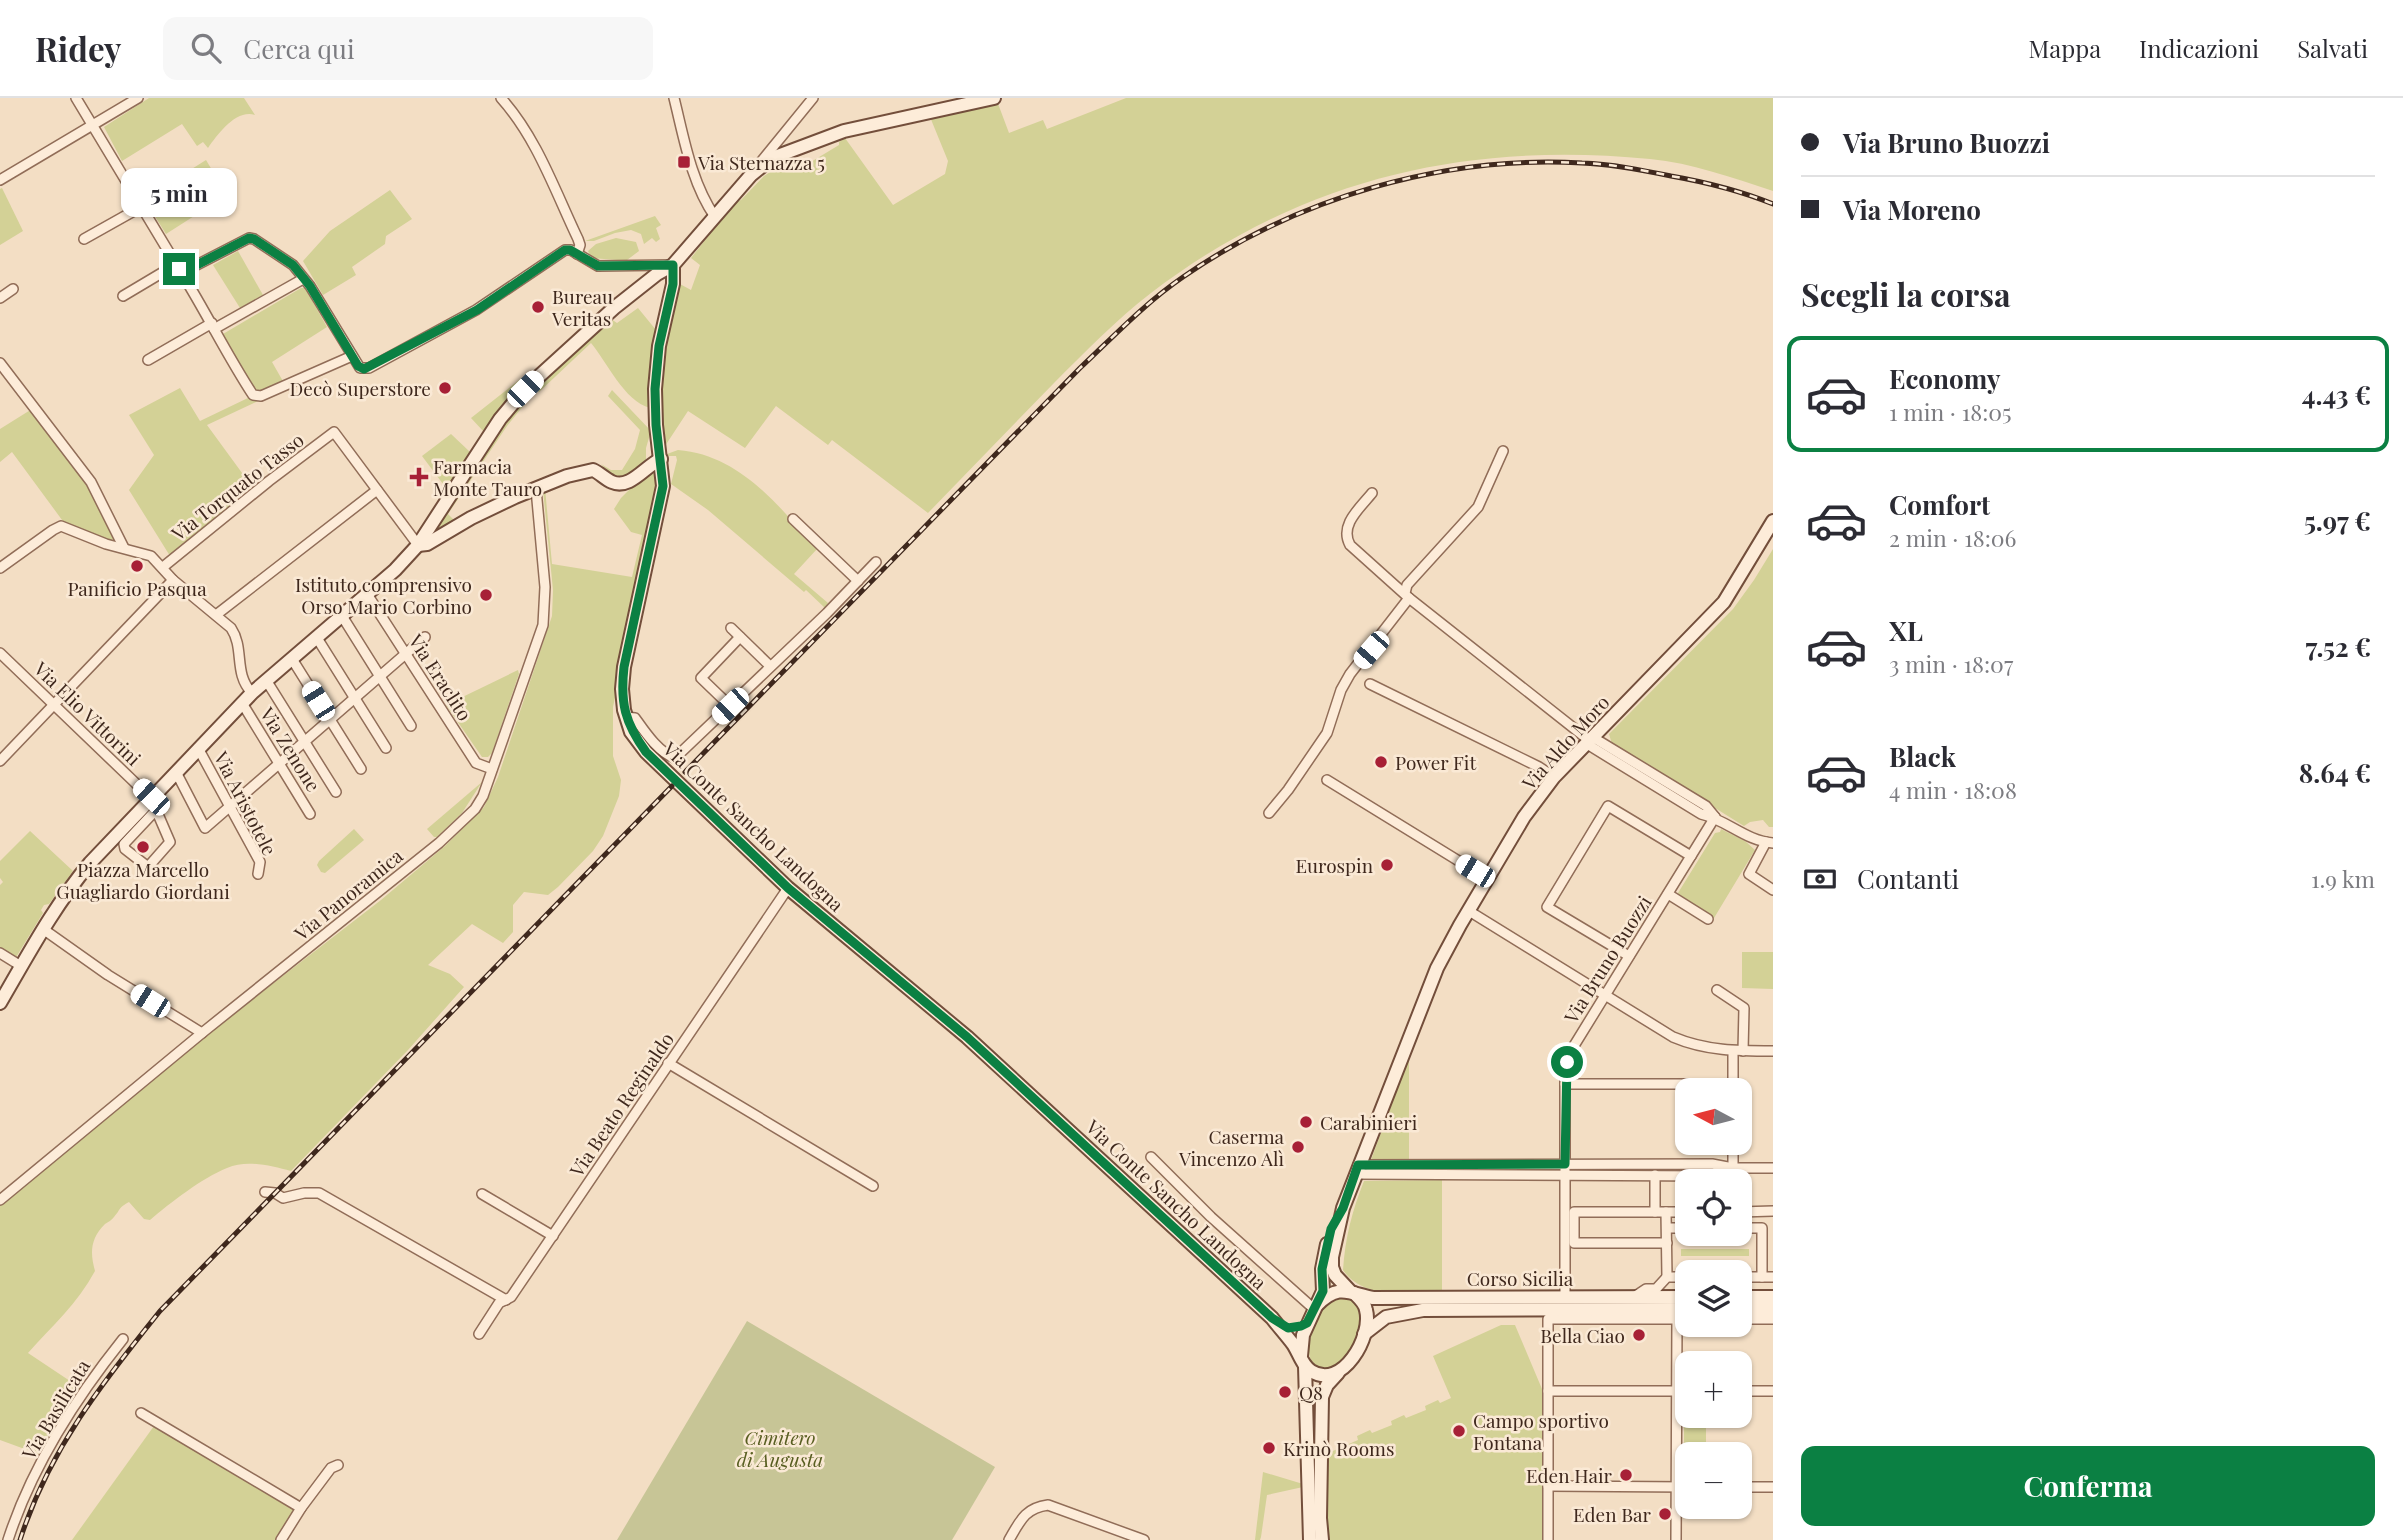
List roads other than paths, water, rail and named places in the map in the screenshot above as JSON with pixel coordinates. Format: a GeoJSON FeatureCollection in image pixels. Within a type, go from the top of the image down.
{"type":"FeatureCollection","features":[{"type":"Feature","properties":{"kind":"main road"},"geometry":{"type":"LineString","coordinates":[[0,1003],[43,929],[77,878],[154,804],[176,772],[252,693],[368,594],[418,545],[500,419],[525,389],[654,270],[673,265],[751,175],[772,158],[788,150],[844,131],[994,98]]}},
{"type":"Feature","properties":{"kind":"main road","name":"Via Conte Sancho Landogna"},"geometry":{"type":"LineString","coordinates":[[673,265],[673,284],[659,346],[655,389],[663,486],[624,667],[622,689],[631,732],[646,752],[788,888],[967,1037],[1272,1318],[1303,1361]]}},
{"type":"Feature","properties":{"kind":"main road"},"geometry":{"type":"LineString","coordinates":[[418,545],[427,544],[471,518],[567,476],[593,470],[615,484],[621,484],[629,482],[650,463],[661,459]]}},
{"type":"Feature","properties":{"kind":"main road","name":"Via Aldo Moro"},"geometry":{"type":"LineString","coordinates":[[1343,1208],[1437,968],[1524,817],[1554,777],[1724,602],[1773,521]]}},
{"type":"Feature","properties":{"kind":"main road"},"geometry":{"type":"LineString","coordinates":[[1310,1540],[1301,1342],[1323,1291],[1322,1269],[1331,1229],[1343,1208]]}},
{"type":"Feature","properties":{"kind":"main road"},"geometry":{"type":"LineString","coordinates":[[1322,1540],[1322,1396],[1327,1385],[1354,1355],[1364,1334],[1367,1312],[1364,1305],[1335,1275],[1332,1267],[1343,1208]]}},
{"type":"Feature","properties":{"kind":"main road"},"geometry":{"type":"LineString","coordinates":[[1316,1307],[1329,1294],[1352,1292]]}},
{"type":"Feature","properties":{"kind":"main road","name":"Corso Sicilia"},"geometry":{"type":"LineString","coordinates":[[1352,1292],[1373,1298],[1564,1297],[1675,1308]]}},
{"type":"Feature","properties":{"kind":"main road"},"geometry":{"type":"LineString","coordinates":[[1752,1297],[1773,1297]]}},
{"type":"Feature","properties":{"kind":"main road","name":"Corso Sicilia"},"geometry":{"type":"LineString","coordinates":[[1364,1334],[1378,1321],[1387,1317],[1423,1310],[1601,1309],[1675,1298]]}},
{"type":"Feature","properties":{"kind":"main road"},"geometry":{"type":"LineString","coordinates":[[1752,1309],[1773,1310]]}},
{"type":"Feature","properties":{"kind":"main road"},"geometry":{"type":"LineString","coordinates":[[1272,1318],[1288,1328],[1307,1323]]}},
{"type":"Feature","properties":{"kind":"main road"},"geometry":{"type":"LineString","coordinates":[[1303,1361],[1323,1376],[1338,1373]]}},
{"type":"Feature","properties":{"kind":"street"},"geometry":{"type":"LineString","coordinates":[[76,98],[180,267],[226,353],[253,395],[257,396],[352,356]]}},
{"type":"Feature","properties":{"kind":"street"},"geometry":{"type":"LineString","coordinates":[[0,180],[138,98]]}},
{"type":"Feature","properties":{"kind":"street"},"geometry":{"type":"LineString","coordinates":[[501,98],[526,131],[545,167],[578,239],[580,245],[577,254]]}},
{"type":"Feature","properties":{"kind":"street"},"geometry":{"type":"LineString","coordinates":[[674,98],[695,181],[715,217]]}},
{"type":"Feature","properties":{"kind":"street"},"geometry":{"type":"LineString","coordinates":[[751,175],[813,98]]}},
{"type":"Feature","properties":{"kind":"street"},"geometry":{"type":"LineString","coordinates":[[776,141],[788,150]]}},
{"type":"Feature","properties":{"kind":"street"},"geometry":{"type":"LineString","coordinates":[[84,239],[173,181]]}},
{"type":"Feature","properties":{"kind":"street"},"geometry":{"type":"LineString","coordinates":[[123,296],[180,267],[249,238],[254,239],[293,265],[310,286],[360,368],[369,368],[477,310],[565,250],[570,250],[598,266],[654,270]]}},
{"type":"Feature","properties":{"kind":"street"},"geometry":{"type":"LineString","coordinates":[[148,360],[303,279]]}},
{"type":"Feature","properties":{"kind":"street"},"geometry":{"type":"LineString","coordinates":[[0,298],[13,289]]}},
{"type":"Feature","properties":{"kind":"street"},"geometry":{"type":"LineString","coordinates":[[0,363],[91,482],[124,548]]}},
{"type":"Feature","properties":{"kind":"street","name":"Via Torquato Tasso"},"geometry":{"type":"LineString","coordinates":[[163,567],[334,432],[377,490]]}},
{"type":"Feature","properties":{"kind":"street"},"geometry":{"type":"LineString","coordinates":[[1269,813],[1327,733],[1341,690],[1407,595],[1407,585],[1478,507],[1503,452]]}},
{"type":"Feature","properties":{"kind":"street","name":"Via Panoramica"},"geometry":{"type":"LineString","coordinates":[[0,1200],[202,1033],[439,843],[475,808],[483,796],[543,625],[545,587],[536,489]]}},
{"type":"Feature","properties":{"kind":"street"},"geometry":{"type":"LineString","coordinates":[[216,615],[377,490],[418,545]]}},
{"type":"Feature","properties":{"kind":"street"},"geometry":{"type":"LineString","coordinates":[[1372,493],[1348,522],[1347,539],[1350,545],[1407,595],[1590,741],[1701,814],[1715,817],[1750,837],[1769,842],[1749,874],[1773,890]]}},
{"type":"Feature","properties":{"kind":"street"},"geometry":{"type":"LineString","coordinates":[[515,497],[530,500],[539,511]]}},
{"type":"Feature","properties":{"kind":"street"},"geometry":{"type":"LineString","coordinates":[[793,519],[858,581]]}},
{"type":"Feature","properties":{"kind":"street"},"geometry":{"type":"LineString","coordinates":[[0,568],[61,526],[106,544],[151,556],[173,580],[216,615],[235,635],[242,682],[252,693]]}},
{"type":"Feature","properties":{"kind":"street"},"geometry":{"type":"LineString","coordinates":[[626,717],[635,718],[647,735],[670,757],[675,758],[876,562]]}},
{"type":"Feature","properties":{"kind":"street"},"geometry":{"type":"LineString","coordinates":[[0,761],[173,580]]}},
{"type":"Feature","properties":{"kind":"street","name":"Via Eraclito"},"geometry":{"type":"LineString","coordinates":[[368,594],[476,763],[492,769]]}},
{"type":"Feature","properties":{"kind":"street"},"geometry":{"type":"LineString","coordinates":[[342,616],[411,726]]}},
{"type":"Feature","properties":{"kind":"street"},"geometry":{"type":"LineString","coordinates":[[731,628],[770,666]]}},
{"type":"Feature","properties":{"kind":"street"},"geometry":{"type":"LineString","coordinates":[[176,772],[205,828],[425,637]]}},
{"type":"Feature","properties":{"kind":"street"},"geometry":{"type":"LineString","coordinates":[[730,706],[701,678],[740,637]]}},
{"type":"Feature","properties":{"kind":"street"},"geometry":{"type":"LineString","coordinates":[[317,638],[386,748]]}},
{"type":"Feature","properties":{"kind":"street","name":"Via Elio Vittorini"},"geometry":{"type":"LineString","coordinates":[[0,653],[154,804]]}},
{"type":"Feature","properties":{"kind":"street"},"geometry":{"type":"LineString","coordinates":[[292,659],[361,769]]}},
{"type":"Feature","properties":{"kind":"street"},"geometry":{"type":"LineString","coordinates":[[266,680],[336,792]]}},
{"type":"Feature","properties":{"kind":"street"},"geometry":{"type":"LineString","coordinates":[[1370,684],[1554,777]]}},
{"type":"Feature","properties":{"kind":"street","name":"Via Zenone"},"geometry":{"type":"LineString","coordinates":[[242,703],[310,814]]}},
{"type":"Feature","properties":{"kind":"street","name":"Via Aristotele"},"geometry":{"type":"LineString","coordinates":[[198,748],[260,862],[258,874]]}},
{"type":"Feature","properties":{"kind":"street"},"geometry":{"type":"LineString","coordinates":[[1327,780],[1488,879]]}},
{"type":"Feature","properties":{"kind":"street"},"geometry":{"type":"LineString","coordinates":[[154,804],[170,842],[148,867],[125,849],[124,844],[154,804]]}},
{"type":"Feature","properties":{"kind":"street"},"geometry":{"type":"LineString","coordinates":[[1629,956],[1548,907],[1608,806],[1691,856]]}},
{"type":"Feature","properties":{"kind":"street","name":"Via Bruno Buozzi"},"geometry":{"type":"LineString","coordinates":[[1564,1297],[1567,1062],[1572,1049],[1715,817]]}},
{"type":"Feature","properties":{"kind":"street","name":"Via Beato Reginaldo"},"geometry":{"type":"LineString","coordinates":[[479,1334],[499,1303],[511,1297],[788,888]]}},
{"type":"Feature","properties":{"kind":"street"},"geometry":{"type":"LineString","coordinates":[[1668,894],[1708,919]]}},
{"type":"Feature","properties":{"kind":"street"},"geometry":{"type":"LineString","coordinates":[[1469,911],[1673,1037],[1693,1046],[1738,1051],[1773,1051]]}},
{"type":"Feature","properties":{"kind":"street"},"geometry":{"type":"LineString","coordinates":[[43,929],[108,975],[202,1033]]}},
{"type":"Feature","properties":{"kind":"street"},"geometry":{"type":"LineString","coordinates":[[0,953],[21,966]]}},
{"type":"Feature","properties":{"kind":"street"},"geometry":{"type":"LineString","coordinates":[[1717,990],[1744,1008],[1734,1078]]}},
{"type":"Feature","properties":{"kind":"street"},"geometry":{"type":"LineString","coordinates":[[668,1063],[873,1186]]}},
{"type":"Feature","properties":{"kind":"street"},"geometry":{"type":"LineString","coordinates":[[1565,1084],[1675,1086]]}},
{"type":"Feature","properties":{"kind":"street"},"geometry":{"type":"LineString","coordinates":[[1733,1155],[1733,1168]]}},
{"type":"Feature","properties":{"kind":"street"},"geometry":{"type":"LineString","coordinates":[[1151,1157],[1211,1217],[1316,1307]]}},
{"type":"Feature","properties":{"kind":"street"},"geometry":{"type":"LineString","coordinates":[[1356,1170],[1565,1164],[1712,1164],[1733,1168],[1773,1168]]}},
{"type":"Feature","properties":{"kind":"street"},"geometry":{"type":"LineString","coordinates":[[1356,1170],[1711,1176],[1733,1168]]}},
{"type":"Feature","properties":{"kind":"street"},"geometry":{"type":"LineString","coordinates":[[1655,1175],[1655,1212]]}},
{"type":"Feature","properties":{"kind":"street"},"geometry":{"type":"LineString","coordinates":[[265,1192],[275,1193],[283,1198],[319,1193],[506,1300]]}},
{"type":"Feature","properties":{"kind":"street"},"geometry":{"type":"LineString","coordinates":[[482,1194],[553,1236]]}},
{"type":"Feature","properties":{"kind":"street"},"geometry":{"type":"LineString","coordinates":[[1752,1212],[1773,1211]]}},
{"type":"Feature","properties":{"kind":"street"},"geometry":{"type":"LineString","coordinates":[[1667,1243],[1574,1243],[1574,1212],[1675,1212]]}},
{"type":"Feature","properties":{"kind":"street"},"geometry":{"type":"LineString","coordinates":[[1666,1212],[1670,1277],[1675,1288]]}},
{"type":"Feature","properties":{"kind":"street"},"geometry":{"type":"LineString","coordinates":[[1667,1228],[1675,1228]]}},
{"type":"Feature","properties":{"kind":"street"},"geometry":{"type":"LineString","coordinates":[[1752,1228],[1762,1228],[1762,1277]]}},
{"type":"Feature","properties":{"kind":"street"},"geometry":{"type":"LineString","coordinates":[[1651,1319],[1636,1303],[1646,1289],[1656,1289],[1670,1277],[1675,1277]]}},
{"type":"Feature","properties":{"kind":"street"},"geometry":{"type":"LineString","coordinates":[[1752,1277],[1773,1277]]}},
{"type":"Feature","properties":{"kind":"street"},"geometry":{"type":"LineString","coordinates":[[1585,1319],[1601,1309]]}},
{"type":"Feature","properties":{"kind":"street"},"geometry":{"type":"LineString","coordinates":[[1548,1540],[1548,1319],[1675,1319]]}},
{"type":"Feature","properties":{"kind":"street"},"geometry":{"type":"LineString","coordinates":[[1752,1319],[1773,1319]]}},
{"type":"Feature","properties":{"kind":"street","name":"Via Basilicata"},"geometry":{"type":"LineString","coordinates":[[8,1540],[40,1465],[63,1422],[123,1339]]}},
{"type":"Feature","properties":{"kind":"street"},"geometry":{"type":"LineString","coordinates":[[1548,1391],[1675,1391]]}},
{"type":"Feature","properties":{"kind":"street"},"geometry":{"type":"LineString","coordinates":[[1752,1391],[1773,1391]]}},
{"type":"Feature","properties":{"kind":"street"},"geometry":{"type":"LineString","coordinates":[[141,1413],[301,1508]]}},
{"type":"Feature","properties":{"kind":"street"},"geometry":{"type":"LineString","coordinates":[[281,1540],[331,1468],[338,1465]]}},
{"type":"Feature","properties":{"kind":"street"},"geometry":{"type":"LineString","coordinates":[[1548,1486],[1675,1486]]}},
{"type":"Feature","properties":{"kind":"street"},"geometry":{"type":"LineString","coordinates":[[1752,1487],[1773,1488]]}},
{"type":"Feature","properties":{"kind":"street"},"geometry":{"type":"LineString","coordinates":[[1009,1540],[1025,1514],[1035,1506],[1048,1505],[1144,1540]]}},
{"type":"Feature","properties":{"kind":"street"},"geometry":{"type":"LineString","coordinates":[[1676,1519],[1676,1540]]}},
{"type":"Feature","properties":{"kind":"railway"},"geometry":{"type":"LineString","coordinates":[[685,772],[1080,368],[1156,298],[1227,249],[1323,204],[1373,187],[1477,166],[1530,162],[1616,166],[1710,184],[1773,204]]}},
{"type":"Feature","properties":{"kind":"railway"},"geometry":{"type":"LineString","coordinates":[[20,1540],[46,1476],[79,1419],[160,1311],[672,786]]}},
{"type":"Feature","properties":{"kind":"place","name":"Via Sternazza 5"},"geometry":{"type":"Point","coordinates":[684,162]}},
{"type":"Feature","properties":{"kind":"place","name":"Bureau Veritas"},"geometry":{"type":"Point","coordinates":[538,307]}},
{"type":"Feature","properties":{"kind":"place","name":"Decò Superstore"},"geometry":{"type":"Point","coordinates":[445,388]}},
{"type":"Feature","properties":{"kind":"place","name":"Farmacia Monte Tauro"},"geometry":{"type":"Point","coordinates":[419,477]}},
{"type":"Feature","properties":{"kind":"place","name":"Panificio Pasqua"},"geometry":{"type":"Point","coordinates":[137,566]}},
{"type":"Feature","properties":{"kind":"place","name":"Istituto comprensivo Orso Mario Corbino"},"geometry":{"type":"Point","coordinates":[486,595]}},
{"type":"Feature","properties":{"kind":"place","name":"Power Fit"},"geometry":{"type":"Point","coordinates":[1381,762]}},
{"type":"Feature","properties":{"kind":"place","name":"Piazza Marcello Guagliardo Giordani"},"geometry":{"type":"Point","coordinates":[143,847]}},
{"type":"Feature","properties":{"kind":"place","name":"Eurospin"},"geometry":{"type":"Point","coordinates":[1387,865]}},
{"type":"Feature","properties":{"kind":"place","name":"Carabinieri"},"geometry":{"type":"Point","coordinates":[1306,1122]}},
{"type":"Feature","properties":{"kind":"place","name":"Caserma Vincenzo Alì"},"geometry":{"type":"Point","coordinates":[1298,1147]}},
{"type":"Feature","properties":{"kind":"place","name":"Bella Ciao"},"geometry":{"type":"Point","coordinates":[1639,1335]}},
{"type":"Feature","properties":{"kind":"place","name":"Q8"},"geometry":{"type":"Point","coordinates":[1285,1392]}},
{"type":"Feature","properties":{"kind":"place","name":"Campo sportivo Fontana"},"geometry":{"type":"Point","coordinates":[1459,1431]}},
{"type":"Feature","properties":{"kind":"place","name":"Krinò Rooms"},"geometry":{"type":"Point","coordinates":[1269,1448]}},
{"type":"Feature","properties":{"kind":"place","name":"Eden Hair"},"geometry":{"type":"Point","coordinates":[1626,1475]}},
{"type":"Feature","properties":{"kind":"place","name":"Eden Bar"},"geometry":{"type":"Point","coordinates":[1665,1514]}},
{"type":"Feature","properties":{"kind":"park label","name":"Cimitero di Augusta"},"geometry":{"type":"Point","coordinates":[780,1448]}}]}
